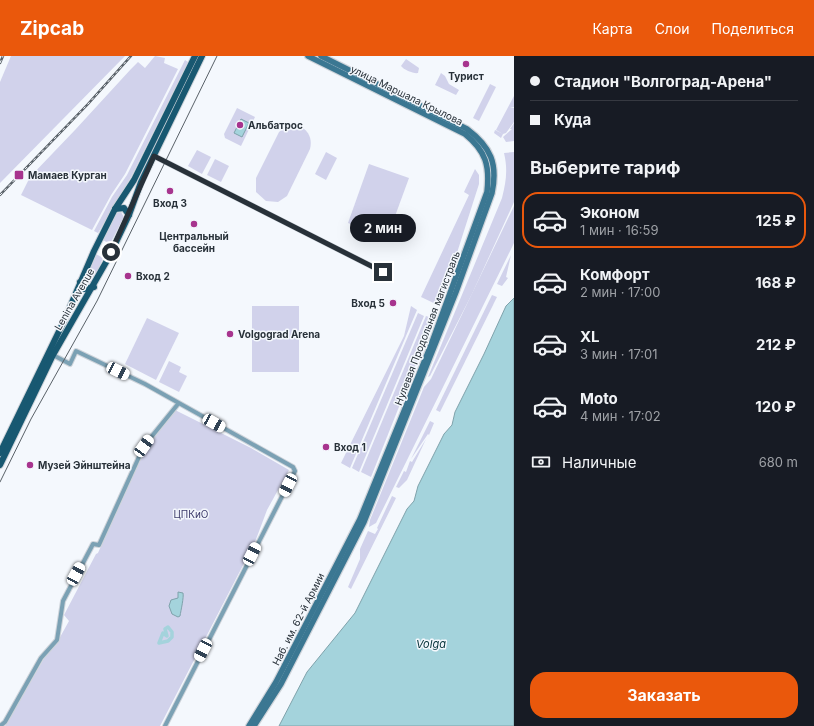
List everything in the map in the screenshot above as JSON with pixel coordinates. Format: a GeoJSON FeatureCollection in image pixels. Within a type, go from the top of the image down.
{"type":"FeatureCollection","features":[{"type":"Feature","properties":{"kind":"main road","name":"Lenina Avenue"},"geometry":{"type":"LineString","coordinates":[[0,452],[64,321],[94,251],[116,209],[134,180],[195,56]]}},
{"type":"Feature","properties":{"kind":"main road","name":"Lenina Avenue"},"geometry":{"type":"LineString","coordinates":[[0,465],[53,355],[94,287],[129,215],[141,182],[202,56]]}},
{"type":"Feature","properties":{"kind":"main road","name":"улица Маршала Крылова"},"geometry":{"type":"LineString","coordinates":[[308,56],[450,125],[475,142]]}},
{"type":"Feature","properties":{"kind":"main road","name":"улица Маршала Крылова"},"geometry":{"type":"LineString","coordinates":[[321,56],[458,124],[478,137],[490,154]]}},
{"type":"Feature","properties":{"kind":"main road","name":"Нулевая Продольная магистраль"},"geometry":{"type":"LineString","coordinates":[[362,520],[434,338],[487,192],[489,177],[487,165],[480,148],[475,142]]}},
{"type":"Feature","properties":{"kind":"main road","name":"Нулевая Продольная магистраль"},"geometry":{"type":"LineString","coordinates":[[362,520],[456,292],[492,193],[495,178],[490,154]]}},
{"type":"Feature","properties":{"kind":"main road"},"geometry":{"type":"LineString","coordinates":[[116,209],[124,208],[129,215]]}},
{"type":"Feature","properties":{"kind":"main road"},"geometry":{"type":"LineString","coordinates":[[80,282],[84,289],[94,287]]}},
{"type":"Feature","properties":{"kind":"main road","name":"Наб. им. 62-й Армии"},"geometry":{"type":"LineString","coordinates":[[248,726],[276,682],[362,520]]}},
{"type":"Feature","properties":{"kind":"main road","name":"Наб. им. 62-й Армии"},"geometry":{"type":"LineString","coordinates":[[254,726],[281,684],[362,520]]}},
{"type":"Feature","properties":{"kind":"street"},"geometry":{"type":"LineString","coordinates":[[154,156],[383,272]]}},
{"type":"Feature","properties":{"kind":"street"},"geometry":{"type":"LineString","coordinates":[[53,355],[70,364],[76,351],[145,384],[178,404],[293,467],[295,471],[164,726]]}},
{"type":"Feature","properties":{"kind":"street"},"geometry":{"type":"LineString","coordinates":[[0,726],[5,722],[44,654],[57,640],[64,598],[93,544],[99,545],[142,451],[154,433],[178,404]]}},
{"type":"Feature","properties":{"kind":"green space"},"geometry":{"type":"Polygon","coordinates":[[[11,56],[125,56],[0,183],[0,82],[11,56]]]}},
{"type":"Feature","properties":{"kind":"green space"},"geometry":{"type":"Polygon","coordinates":[[[155,56],[165,58],[164,63],[178,69],[125,174],[111,195],[92,230],[21,195],[30,177],[131,69],[138,62],[145,68],[155,56]]]}},
{"type":"Feature","properties":{"kind":"green space"},"geometry":{"type":"Polygon","coordinates":[[[406,59],[419,68],[418,73],[404,69],[401,66],[406,59]]]}},
{"type":"Feature","properties":{"kind":"green space"},"geometry":{"type":"Polygon","coordinates":[[[185,60],[188,62],[131,177],[98,233],[94,231],[112,197],[127,175],[185,60]]]}},
{"type":"Feature","properties":{"kind":"green space"},"geometry":{"type":"Polygon","coordinates":[[[441,73],[445,76],[449,84],[459,90],[456,95],[435,85],[441,73]]]}},
{"type":"Feature","properties":{"kind":"green space"},"geometry":{"type":"Polygon","coordinates":[[[490,84],[496,87],[479,121],[473,118],[490,84]]]}},
{"type":"Feature","properties":{"kind":"green space"},"geometry":{"type":"Polygon","coordinates":[[[514,96],[514,107],[510,107],[514,108],[514,122],[506,133],[503,134],[496,130],[514,96]]]}},
{"type":"Feature","properties":{"kind":"green space","name":"Альбатрос"},"geometry":{"type":"Polygon","coordinates":[[[237,108],[255,117],[241,146],[225,138],[224,134],[237,108]]]}},
{"type":"Feature","properties":{"kind":"green space"},"geometry":{"type":"Polygon","coordinates":[[[514,123],[514,141],[506,142],[503,137],[512,129],[510,129],[514,123]]]}},
{"type":"Feature","properties":{"kind":"green space"},"geometry":{"type":"Polygon","coordinates":[[[294,125],[306,130],[308,133],[311,140],[310,149],[287,196],[278,202],[266,201],[256,192],[256,178],[279,132],[286,127],[294,125]]]}},
{"type":"Feature","properties":{"kind":"green space"},"geometry":{"type":"Polygon","coordinates":[[[495,130],[503,134],[501,138],[494,133],[495,130]]]}},
{"type":"Feature","properties":{"kind":"green space"},"geometry":{"type":"Polygon","coordinates":[[[197,150],[211,157],[202,174],[188,166],[197,150]]]}},
{"type":"Feature","properties":{"kind":"green space"},"geometry":{"type":"Polygon","coordinates":[[[326,152],[337,158],[326,180],[315,174],[326,152]]]}},
{"type":"Feature","properties":{"kind":"green space"},"geometry":{"type":"Polygon","coordinates":[[[514,152],[514,202],[472,294],[430,376],[428,377],[502,198],[506,176],[504,153],[514,152]]]}},
{"type":"Feature","properties":{"kind":"green space"},"geometry":{"type":"Polygon","coordinates":[[[215,159],[229,166],[221,182],[207,175],[215,159]]]}},
{"type":"Feature","properties":{"kind":"green space"},"geometry":{"type":"Polygon","coordinates":[[[369,164],[409,178],[387,238],[348,223],[369,164]]]}},
{"type":"Feature","properties":{"kind":"green space"},"geometry":{"type":"Polygon","coordinates":[[[475,169],[479,175],[479,184],[440,306],[421,297],[469,195],[464,192],[475,169]]]}},
{"type":"Feature","properties":{"kind":"green space"},"geometry":{"type":"Polygon","coordinates":[[[514,206],[514,243],[376,523],[369,527],[370,520],[424,387],[431,379],[514,206]]]}},
{"type":"Feature","properties":{"kind":"green space"},"geometry":{"type":"Polygon","coordinates":[[[121,212],[124,217],[110,244],[103,240],[116,213],[121,212]]]}},
{"type":"Feature","properties":{"kind":"green space"},"geometry":{"type":"Polygon","coordinates":[[[96,254],[103,258],[91,286],[85,285],[83,281],[96,254]]]}},
{"type":"Feature","properties":{"kind":"green space"},"geometry":{"type":"Polygon","coordinates":[[[511,255],[506,277],[508,278],[502,286],[497,284],[511,255]]]}},
{"type":"Feature","properties":{"kind":"green space"},"geometry":{"type":"Polygon","coordinates":[[[492,295],[497,297],[440,412],[436,410],[492,295]]]}},
{"type":"Feature","properties":{"kind":"green space"},"geometry":{"type":"Polygon","coordinates":[[[252,306],[299,306],[299,372],[252,372],[252,306]]]}},
{"type":"Feature","properties":{"kind":"green space"},"geometry":{"type":"Polygon","coordinates":[[[411,306],[417,310],[350,468],[341,463],[404,336],[411,306]]]}},
{"type":"Feature","properties":{"kind":"green space"},"geometry":{"type":"Polygon","coordinates":[[[418,313],[424,316],[359,472],[352,468],[418,313]]]}},
{"type":"Feature","properties":{"kind":"green space"},"geometry":{"type":"Polygon","coordinates":[[[426,316],[434,319],[371,477],[361,472],[426,316]]]}},
{"type":"Feature","properties":{"kind":"green space"},"geometry":{"type":"Polygon","coordinates":[[[147,318],[179,333],[156,380],[125,364],[147,318]]]}},
{"type":"Feature","properties":{"kind":"green space"},"geometry":{"type":"Polygon","coordinates":[[[169,361],[181,367],[179,372],[187,376],[179,392],[159,382],[169,361]]]}},
{"type":"Feature","properties":{"kind":"green space","name":"ЦПКиО"},"geometry":{"type":"Polygon","coordinates":[[[175,410],[251,448],[289,470],[267,510],[255,542],[160,726],[5,726],[46,655],[59,639],[69,621],[64,615],[96,554],[98,553],[144,448],[175,410]]]}},
{"type":"Feature","properties":{"kind":"green space"},"geometry":{"type":"Polygon","coordinates":[[[430,421],[434,423],[429,435],[428,434],[411,459],[430,421]]]}},
{"type":"Feature","properties":{"kind":"green space"},"geometry":{"type":"Polygon","coordinates":[[[426,439],[407,480],[399,488],[396,487],[404,471],[406,472],[410,461],[412,462],[426,439]]]}},
{"type":"Feature","properties":{"kind":"green space"},"geometry":{"type":"Polygon","coordinates":[[[392,496],[396,498],[351,589],[348,587],[360,559],[360,549],[368,531],[375,534],[392,496]]]}},
{"type":"Feature","properties":{"kind":"water","name":"Альбатрос"},"geometry":{"type":"Polygon","coordinates":[[[241,119],[249,123],[242,137],[234,133],[241,119]]]}},
{"type":"Feature","properties":{"kind":"water","name":"Volga"},"geometry":{"type":"Polygon","coordinates":[[[514,298],[514,726],[279,726],[307,672],[355,613],[407,509],[414,501],[418,486],[444,434],[452,425],[455,412],[506,306],[514,298]]]}},
{"type":"Feature","properties":{"kind":"water"},"geometry":{"type":"Polygon","coordinates":[[[178,592],[183,593],[183,600],[180,616],[178,617],[172,614],[169,606],[171,600],[178,598],[178,592]]]}},
{"type":"Feature","properties":{"kind":"waterway"},"geometry":{"type":"LineString","coordinates":[[168,627],[172,632],[172,637],[168,641],[159,643],[163,633],[167,636],[165,629],[168,627]]}},
{"type":"Feature","properties":{"kind":"tram line"},"geometry":{"type":"LineString","coordinates":[[0,482],[31,419],[97,301],[217,56]]}},
{"type":"Feature","properties":{"kind":"railway"},"geometry":{"type":"LineString","coordinates":[[0,63],[3,56]]}},
{"type":"Feature","properties":{"kind":"railway"},"geometry":{"type":"LineString","coordinates":[[0,195],[88,104],[131,56]]}},
{"type":"Feature","properties":{"kind":"place","name":"Турист"},"geometry":{"type":"Point","coordinates":[466,64]}},
{"type":"Feature","properties":{"kind":"place","name":"Альбатрос"},"geometry":{"type":"Point","coordinates":[240,125]}},
{"type":"Feature","properties":{"kind":"place","name":"Мамаев Курган"},"geometry":{"type":"Point","coordinates":[19,175]}},
{"type":"Feature","properties":{"kind":"place","name":"Вход 3"},"geometry":{"type":"Point","coordinates":[170,191]}},
{"type":"Feature","properties":{"kind":"place","name":"Центральный бассейн"},"geometry":{"type":"Point","coordinates":[194,224]}},
{"type":"Feature","properties":{"kind":"place","name":"Вход 2"},"geometry":{"type":"Point","coordinates":[128,276]}},
{"type":"Feature","properties":{"kind":"place","name":"Вход 5"},"geometry":{"type":"Point","coordinates":[393,303]}},
{"type":"Feature","properties":{"kind":"place","name":"Volgograd Arena"},"geometry":{"type":"Point","coordinates":[230,334]}},
{"type":"Feature","properties":{"kind":"place","name":"Вход 1"},"geometry":{"type":"Point","coordinates":[326,447]}},
{"type":"Feature","properties":{"kind":"place","name":"Музей Эйнштейна"},"geometry":{"type":"Point","coordinates":[30,465]}},
{"type":"Feature","properties":{"kind":"route"},"geometry":{"type":"LineString","coordinates":[[111,252],[129,215],[141,182],[154,156],[383,272]]}}]}
